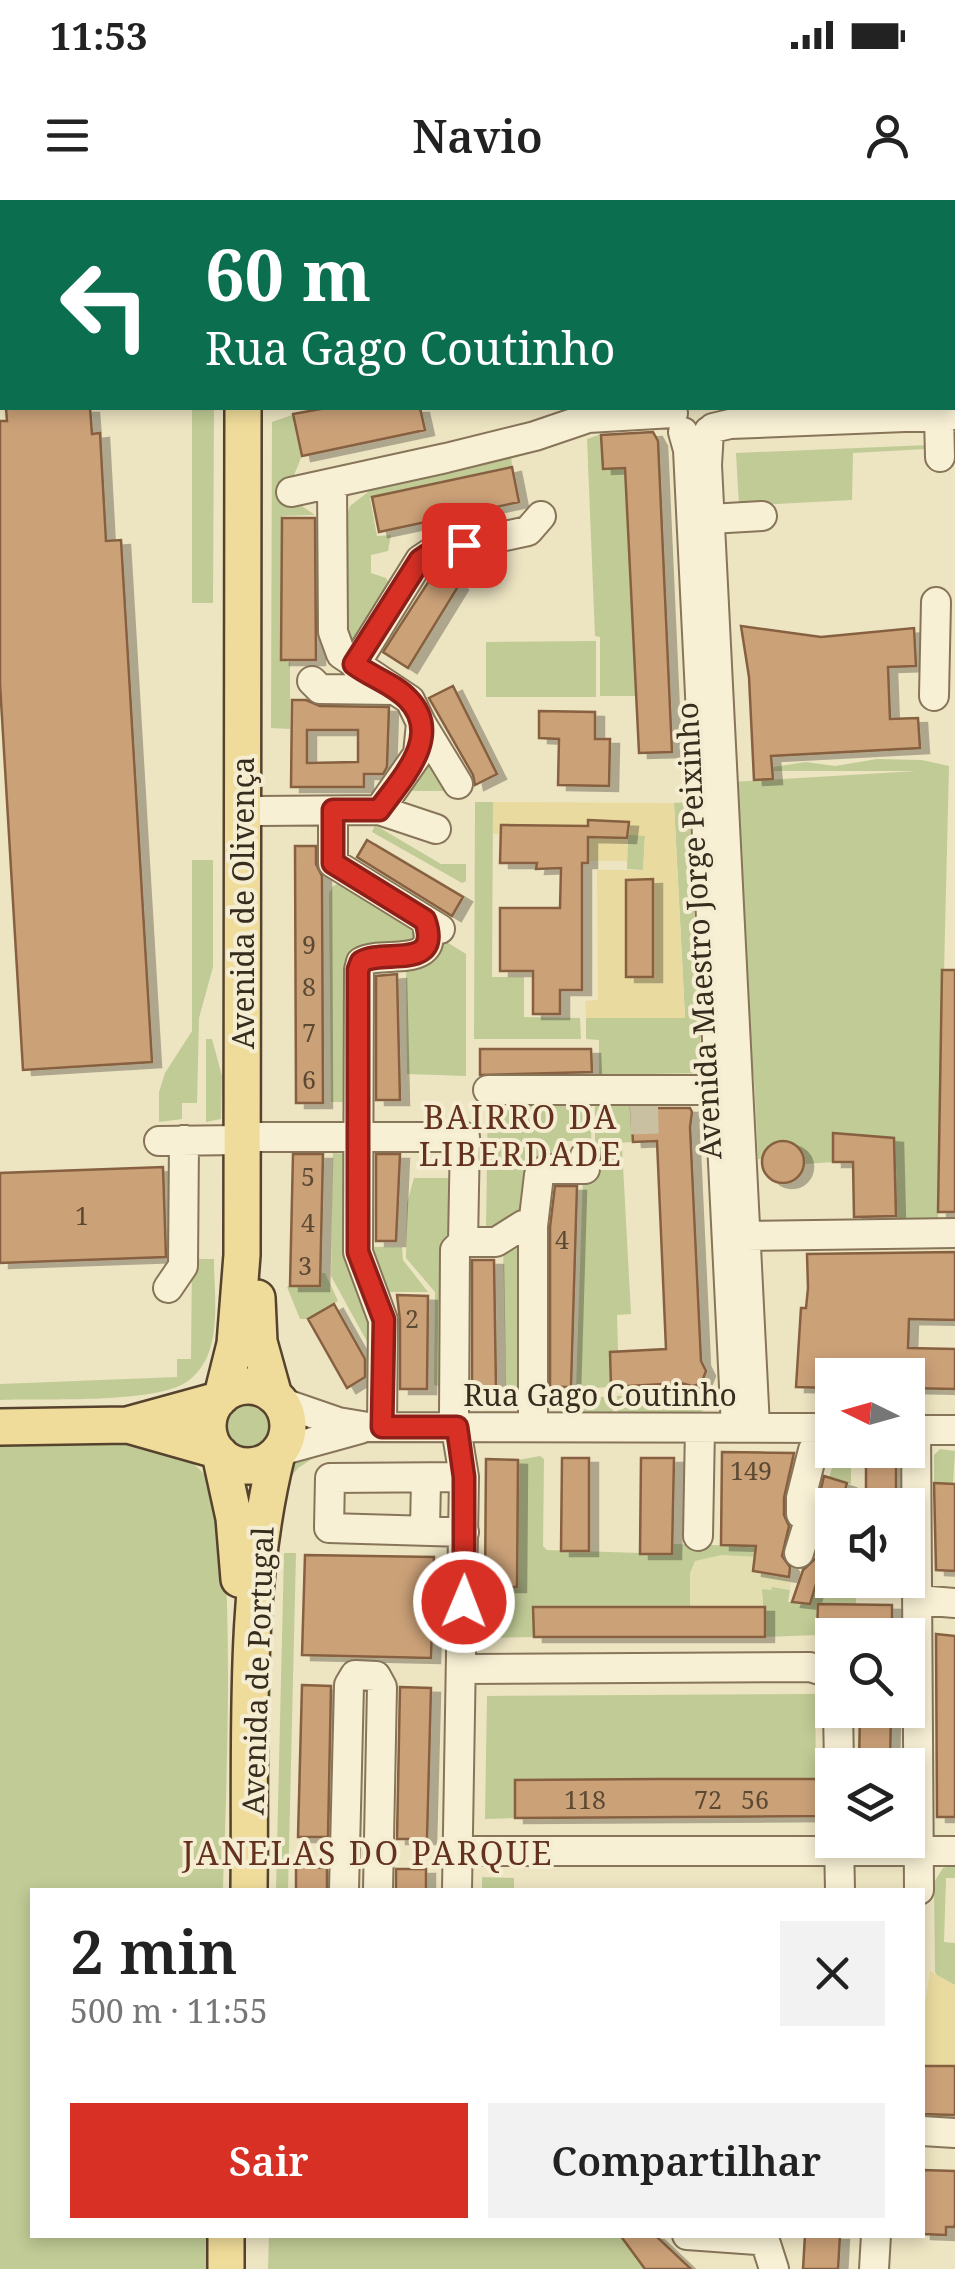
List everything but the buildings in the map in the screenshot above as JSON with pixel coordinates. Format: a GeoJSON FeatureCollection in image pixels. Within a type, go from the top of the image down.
{"type":"FeatureCollection","features":[{"type":"Feature","properties":{"kind":"main road","name":"Avenida de Olivença"},"geometry":{"type":"LineString","coordinates":[[242,410],[248,1139],[257,1322],[262,1362],[277,1399]]}},
{"type":"Feature","properties":{"kind":"main road","name":"Avenida de Olivença"},"geometry":{"type":"LineString","coordinates":[[220,1398],[236,1344],[248,1139],[258,811],[259,410]]}},
{"type":"Feature","properties":{"kind":"main road"},"geometry":{"type":"LineString","coordinates":[[0,1427],[127,1425],[220,1398],[242,1387],[264,1390],[277,1399],[288,1426],[278,1453],[254,1466],[230,1462],[218,1452],[127,1425]]}},
{"type":"Feature","properties":{"kind":"main road"},"geometry":{"type":"LineString","coordinates":[[218,1452],[208,1425],[220,1398]]}},
{"type":"Feature","properties":{"kind":"main road","name":"Avenida de Portugal"},"geometry":{"type":"LineString","coordinates":[[218,1452],[234,1518],[238,1566],[233,1888]]}},
{"type":"Feature","properties":{"kind":"main road","name":"Avenida de Portugal"},"geometry":{"type":"LineString","coordinates":[[248,1888],[257,1565],[266,1495],[278,1453]]}},
{"type":"Feature","properties":{"kind":"main road"},"geometry":{"type":"LineString","coordinates":[[226,2238],[226,2269]]}},
{"type":"Feature","properties":{"kind":"main road"},"geometry":{"type":"LineString","coordinates":[[241,2269],[242,2238]]}},
{"type":"Feature","properties":{"kind":"street"},"geometry":{"type":"LineString","coordinates":[[291,492],[524,439],[588,418],[730,424],[877,410]]}},
{"type":"Feature","properties":{"kind":"street"},"geometry":{"type":"LineString","coordinates":[[940,457],[949,410]]}},
{"type":"Feature","properties":{"kind":"street","name":"Avenida Maestro Jorge Peixinho"},"geometry":{"type":"LineString","coordinates":[[695,420],[710,519],[746,1236],[746,1427]]}},
{"type":"Feature","properties":{"kind":"street","name":"Avenida Maestro Jorge Peixinho"},"geometry":{"type":"LineString","coordinates":[[695,420],[688,450],[718,1090],[746,1427]]}},
{"type":"Feature","properties":{"kind":"street"},"geometry":{"type":"LineString","coordinates":[[332,485],[334,632],[341,654],[410,700],[458,784]]}},
{"type":"Feature","properties":{"kind":"street"},"geometry":{"type":"LineString","coordinates":[[354,664],[420,560],[432,552],[528,532],[542,516]]}},
{"type":"Feature","properties":{"kind":"street"},"geometry":{"type":"LineString","coordinates":[[710,519],[762,516]]}},
{"type":"Feature","properties":{"kind":"street"},"geometry":{"type":"LineString","coordinates":[[934,696],[936,602]]}},
{"type":"Feature","properties":{"kind":"street"},"geometry":{"type":"LineString","coordinates":[[312,681],[320,690],[396,690]]}},
{"type":"Feature","properties":{"kind":"street"},"geometry":{"type":"LineString","coordinates":[[379,810],[418,754],[421,723]]}},
{"type":"Feature","properties":{"kind":"street"},"geometry":{"type":"LineString","coordinates":[[333,810],[333,863],[437,927],[430,932],[425,947],[412,957],[368,958],[361,962],[358,1252],[384,1320],[375,1427]]}},
{"type":"Feature","properties":{"kind":"street"},"geometry":{"type":"LineString","coordinates":[[258,811],[379,810],[436,829]]}},
{"type":"Feature","properties":{"kind":"street"},"geometry":{"type":"LineString","coordinates":[[488,1090],[594,1090],[644,1098],[718,1090]]}},
{"type":"Feature","properties":{"kind":"street"},"geometry":{"type":"LineString","coordinates":[[168,1288],[183,1266],[171,1140],[465,1137],[462,1242],[455,1250],[454,1388],[464,1477],[458,1888]]}},
{"type":"Feature","properties":{"kind":"street"},"geometry":{"type":"LineString","coordinates":[[532,1427],[532,1226],[538,1175],[547,1170],[585,1169],[584,1156]]}},
{"type":"Feature","properties":{"kind":"street"},"geometry":{"type":"LineString","coordinates":[[462,1242],[496,1242],[523,1225],[532,1226]]}},
{"type":"Feature","properties":{"kind":"street"},"geometry":{"type":"LineString","coordinates":[[746,1236],[955,1233]]}},
{"type":"Feature","properties":{"kind":"street","name":"Rua Gago Coutinho"},"geometry":{"type":"LineString","coordinates":[[277,1399],[338,1422],[375,1427],[815,1428]]}},
{"type":"Feature","properties":{"kind":"street","name":"Rua Gago Coutinho"},"geometry":{"type":"LineString","coordinates":[[278,1453],[375,1427]]}},
{"type":"Feature","properties":{"kind":"street"},"geometry":{"type":"LineString","coordinates":[[698,1536],[700,1428]]}},
{"type":"Feature","properties":{"kind":"street"},"geometry":{"type":"LineString","coordinates":[[925,1430],[955,1430]]}},
{"type":"Feature","properties":{"kind":"street"},"geometry":{"type":"LineString","coordinates":[[800,1553],[810,1517],[801,1514],[801,1498],[814,1450]]}},
{"type":"Feature","properties":{"kind":"street"},"geometry":{"type":"LineString","coordinates":[[913,1468],[919,1748]]}},
{"type":"Feature","properties":{"kind":"street"},"geometry":{"type":"LineString","coordinates":[[464,1477],[330,1478],[329,1528],[464,1532]]}},
{"type":"Feature","properties":{"kind":"street"},"geometry":{"type":"LineString","coordinates":[[425,1529],[426,1480]]}},
{"type":"Feature","properties":{"kind":"street"},"geometry":{"type":"LineString","coordinates":[[918,1600],[955,1603]]}},
{"type":"Feature","properties":{"kind":"street"},"geometry":{"type":"LineString","coordinates":[[463,1670],[815,1668]]}},
{"type":"Feature","properties":{"kind":"street"},"geometry":{"type":"LineString","coordinates":[[344,1888],[349,1685],[356,1675],[376,1676],[382,1688],[378,1888]]}},
{"type":"Feature","properties":{"kind":"street"},"geometry":{"type":"LineString","coordinates":[[459,1851],[815,1845]]}},
{"type":"Feature","properties":{"kind":"street"},"geometry":{"type":"LineString","coordinates":[[925,1850],[955,1851]]}},
{"type":"Feature","properties":{"kind":"street"},"geometry":{"type":"LineString","coordinates":[[344,1853],[378,1853]]}},
{"type":"Feature","properties":{"kind":"street"},"geometry":{"type":"LineString","coordinates":[[840,1858],[840,1888]]}},
{"type":"Feature","properties":{"kind":"street"},"geometry":{"type":"LineString","coordinates":[[919,1858],[919,1888]]}},
{"type":"Feature","properties":{"kind":"street"},"geometry":{"type":"LineString","coordinates":[[925,2132],[955,2133]]}},
{"type":"Feature","properties":{"kind":"street"},"geometry":{"type":"LineString","coordinates":[[729,2238],[766,2244],[774,2269]]}},
{"type":"Feature","properties":{"kind":"street"},"geometry":{"type":"LineString","coordinates":[[874,2269],[876,2238]]}},
{"type":"Feature","properties":{"kind":"shaded area"},"geometry":{"type":"Polygon","coordinates":[[[722,1555],[755,1557],[754,1571],[791,1580],[790,1590],[773,1587],[761,1597],[765,1607],[690,1606],[690,1573],[695,1561],[722,1555]]]}},
{"type":"Feature","properties":{"kind":"green space"},"geometry":{"type":"Polygon","coordinates":[[[192,410],[214,410],[213,603],[192,603],[192,410]]]}},
{"type":"Feature","properties":{"kind":"green space"},"geometry":{"type":"Polygon","coordinates":[[[292,415],[301,458],[292,480],[279,483],[282,503],[299,504],[315,515],[282,516],[281,660],[290,662],[290,729],[271,728],[272,422],[292,415]]]}},
{"type":"Feature","properties":{"kind":"green space"},"geometry":{"type":"Polygon","coordinates":[[[601,434],[603,469],[625,468],[636,696],[600,696],[587,439],[601,434]]]}},
{"type":"Feature","properties":{"kind":"green space"},"geometry":{"type":"Polygon","coordinates":[[[929,445],[926,449],[853,453],[852,500],[739,506],[736,453],[929,445]]]}},
{"type":"Feature","properties":{"kind":"green space"},"geometry":{"type":"Polygon","coordinates":[[[511,454],[512,467],[370,498],[377,536],[391,535],[388,551],[371,555],[371,573],[386,578],[390,585],[353,646],[347,637],[344,524],[350,506],[368,492],[367,486],[511,454]]]}},
{"type":"Feature","properties":{"kind":"green space"},"geometry":{"type":"Polygon","coordinates":[[[596,641],[596,697],[486,697],[486,642],[596,641]]]}},
{"type":"Feature","properties":{"kind":"green space"},"geometry":{"type":"Polygon","coordinates":[[[429,756],[448,791],[405,791],[429,756]]]}},
{"type":"Feature","properties":{"kind":"green space"},"geometry":{"type":"Polygon","coordinates":[[[877,759],[922,760],[949,766],[938,1219],[896,1220],[893,1138],[868,1138],[833,1162],[805,1164],[799,1147],[787,1140],[773,1143],[758,1159],[754,1078],[745,1052],[732,782],[916,771],[772,771],[773,767],[806,762],[835,766],[877,759]]]}},
{"type":"Feature","properties":{"kind":"green space"},"geometry":{"type":"Polygon","coordinates":[[[475,802],[493,802],[492,977],[524,977],[524,1017],[580,1018],[581,1039],[474,1039],[475,802]]]}},
{"type":"Feature","properties":{"kind":"green space"},"geometry":{"type":"Polygon","coordinates":[[[689,802],[702,1073],[599,1075],[599,1040],[586,1039],[586,1018],[685,1017],[674,803],[689,802]]]}},
{"type":"Feature","properties":{"kind":"green space"},"geometry":{"type":"Polygon","coordinates":[[[375,825],[441,864],[466,864],[466,881],[462,883],[372,832],[375,825]]]}},
{"type":"Feature","properties":{"kind":"green space"},"geometry":{"type":"Polygon","coordinates":[[[628,835],[645,835],[643,870],[627,869],[628,835]]]}},
{"type":"Feature","properties":{"kind":"green space"},"geometry":{"type":"Polygon","coordinates":[[[192,860],[213,860],[213,967],[199,1018],[197,1103],[182,1103],[182,1119],[159,1122],[159,1092],[165,1073],[192,1031],[192,860]]]}},
{"type":"Feature","properties":{"kind":"green space"},"geometry":{"type":"Polygon","coordinates":[[[343,882],[412,922],[419,937],[344,977],[344,1093],[350,1097],[349,1102],[331,1102],[329,893],[333,886],[343,882]]]}},
{"type":"Feature","properties":{"kind":"green space"},"geometry":{"type":"Polygon","coordinates":[[[442,939],[466,954],[466,1076],[407,1074],[406,964],[442,939]]]}},
{"type":"Feature","properties":{"kind":"green space"},"geometry":{"type":"Polygon","coordinates":[[[206,1039],[212,1039],[222,1076],[221,1119],[206,1122],[206,1039]]]}},
{"type":"Feature","properties":{"kind":"green space"},"geometry":{"type":"Polygon","coordinates":[[[488,1096],[592,1096],[591,1147],[622,1147],[631,1314],[617,1315],[618,1351],[610,1353],[611,1387],[576,1389],[583,1175],[576,1141],[561,1141],[549,1179],[523,1213],[503,1232],[486,1230],[488,1096]]]}},
{"type":"Feature","properties":{"kind":"green space"},"geometry":{"type":"Polygon","coordinates":[[[595,1106],[631,1106],[633,1142],[595,1144],[595,1106]]]}},
{"type":"Feature","properties":{"kind":"green space"},"geometry":{"type":"Polygon","coordinates":[[[333,1153],[348,1154],[350,1160],[343,1166],[345,1256],[368,1316],[375,1321],[370,1347],[331,1276],[333,1153]]]}},
{"type":"Feature","properties":{"kind":"green space"},"geometry":{"type":"Polygon","coordinates":[[[414,1178],[457,1178],[444,1388],[434,1385],[435,1292],[406,1258],[407,1203],[414,1178]]]}},
{"type":"Feature","properties":{"kind":"green space"},"geometry":{"type":"Polygon","coordinates":[[[523,1239],[525,1389],[506,1389],[503,1246],[523,1239]]]}},
{"type":"Feature","properties":{"kind":"green space"},"geometry":{"type":"Polygon","coordinates":[[[369,1247],[402,1247],[403,1260],[428,1292],[386,1292],[369,1247]]]}},
{"type":"Feature","properties":{"kind":"green space"},"geometry":{"type":"Polygon","coordinates":[[[192,1259],[214,1259],[215,1318],[207,1356],[185,1383],[169,1390],[123,1397],[0,1400],[0,1384],[177,1377],[177,1359],[191,1359],[192,1259]]]}},
{"type":"Feature","properties":{"kind":"green space"},"geometry":{"type":"Polygon","coordinates":[[[325,1273],[338,1301],[308,1319],[300,1319],[287,1287],[325,1273]]]}},
{"type":"Feature","properties":{"kind":"green space"},"geometry":{"type":"Polygon","coordinates":[[[711,1391],[708,1407],[699,1413],[618,1413],[617,1396],[711,1391]]]}},
{"type":"Feature","properties":{"kind":"green space"},"geometry":{"type":"Polygon","coordinates":[[[578,1397],[612,1397],[613,1413],[578,1413],[578,1397]]]}},
{"type":"Feature","properties":{"kind":"green space"},"geometry":{"type":"Polygon","coordinates":[[[250,1400],[271,1408],[279,1429],[271,1450],[250,1458],[229,1450],[221,1429],[229,1408],[250,1400]]]}},
{"type":"Feature","properties":{"kind":"green space"},"geometry":{"type":"Polygon","coordinates":[[[105,1437],[162,1450],[199,1469],[209,1479],[218,1505],[224,1551],[228,1675],[223,1888],[30,1888],[30,2238],[217,2238],[216,2269],[0,2269],[0,1439],[105,1437]]]}},
{"type":"Feature","properties":{"kind":"green space"},"geometry":{"type":"Polygon","coordinates":[[[330,1447],[298,1468],[288,1481],[273,1560],[267,1888],[256,1888],[262,1588],[283,1477],[293,1465],[330,1447]]]}},
{"type":"Feature","properties":{"kind":"green space"},"geometry":{"type":"Polygon","coordinates":[[[940,1449],[955,1451],[953,1484],[934,1483],[934,1455],[940,1449]]]}},
{"type":"Feature","properties":{"kind":"green space"},"geometry":{"type":"Polygon","coordinates":[[[540,1456],[544,1459],[543,1546],[547,1550],[671,1554],[672,1544],[752,1546],[779,1489],[755,1557],[722,1555],[695,1561],[690,1573],[690,1606],[534,1607],[534,1637],[485,1638],[485,1587],[517,1587],[518,1460],[540,1456]]]}},
{"type":"Feature","properties":{"kind":"green space"},"geometry":{"type":"Polygon","coordinates":[[[832,1468],[851,1468],[851,1484],[829,1478],[832,1468]]]}},
{"type":"Feature","properties":{"kind":"green space"},"geometry":{"type":"Polygon","coordinates":[[[284,1553],[296,1553],[288,1888],[276,1888],[284,1553]]]}},
{"type":"Feature","properties":{"kind":"green space"},"geometry":{"type":"Polygon","coordinates":[[[815,1586],[815,1598],[856,1598],[856,1604],[818,1604],[815,1635],[765,1637],[762,1589],[790,1590],[788,1602],[803,1603],[815,1586]]]}},
{"type":"Feature","properties":{"kind":"green space"},"geometry":{"type":"Polygon","coordinates":[[[815,1694],[815,1779],[515,1780],[515,1818],[485,1819],[487,1696],[815,1694]]]}},
{"type":"Feature","properties":{"kind":"green space"},"geometry":{"type":"Polygon","coordinates":[[[955,1864],[955,1878],[946,1878],[944,1942],[955,1943],[955,1985],[935,1972],[934,1882],[943,1868],[955,1864]]]}},
{"type":"Feature","properties":{"kind":"green space"},"geometry":{"type":"Polygon","coordinates":[[[482,1877],[514,1878],[514,1888],[482,1888],[482,1877]]]}},
{"type":"Feature","properties":{"kind":"green space"},"geometry":{"type":"Polygon","coordinates":[[[269,2238],[622,2238],[645,2269],[268,2269],[269,2238]]]}},
{"type":"Feature","properties":{"kind":"sand"},"geometry":{"type":"Polygon","coordinates":[[[493,802],[674,803],[685,1018],[586,1018],[585,1001],[598,1000],[597,870],[643,870],[645,836],[630,835],[630,822],[589,820],[588,831],[584,826],[501,825],[500,834],[493,834],[493,802]],[[652,879],[626,880],[626,976],[653,976],[652,879]]]}},
{"type":"Feature","properties":{"kind":"sand"},"geometry":{"type":"Polygon","coordinates":[[[588,837],[627,838],[627,861],[588,861],[588,837]]]}},
{"type":"Feature","properties":{"kind":"sand"},"geometry":{"type":"Polygon","coordinates":[[[930,1971],[955,1985],[955,2066],[925,2066],[925,2006],[930,1971]]]}},
{"type":"Feature","properties":{"kind":"tunnel"},"geometry":{"type":"LineString","coordinates":[[644,1106],[645,1142]]}},
{"type":"Feature","properties":{"kind":"district","name":"BAIRRO DA LIBERDADE"},"geometry":{"type":"Point","coordinates":[521,1134]}},
{"type":"Feature","properties":{"kind":"district","name":"JANELAS DO PARQUE"},"geometry":{"type":"Point","coordinates":[368,1852]}},
{"type":"Feature","properties":{"kind":"route"},"geometry":{"type":"LineString","coordinates":[[464,545],[432,552],[420,560],[354,664],[410,700],[421,723],[422,738],[418,754],[379,810],[333,810],[333,863],[425,920],[430,932],[425,947],[412,957],[368,958],[358,970],[358,1252],[384,1320],[382,1427],[457,1427],[464,1477],[464,1602]]}}]}
